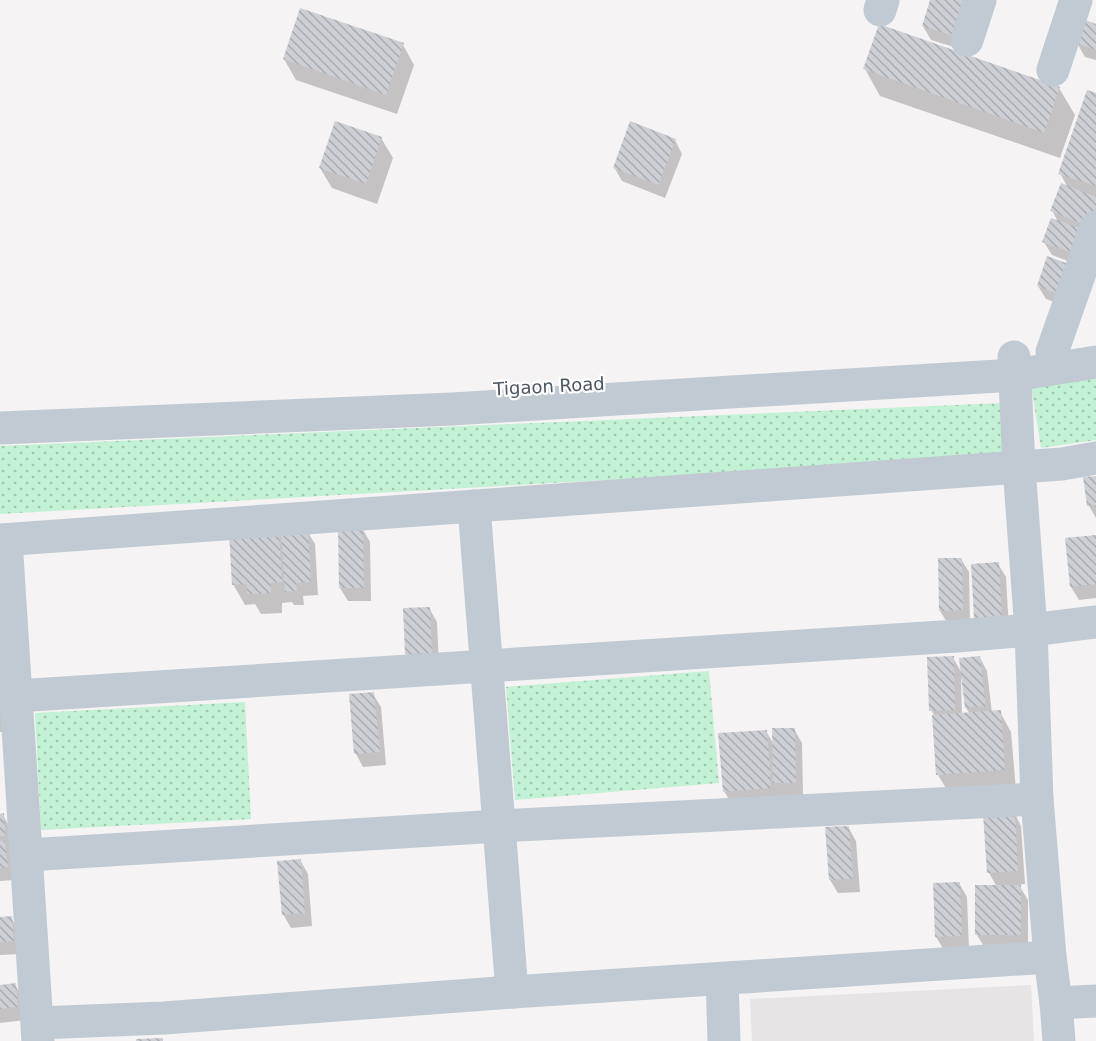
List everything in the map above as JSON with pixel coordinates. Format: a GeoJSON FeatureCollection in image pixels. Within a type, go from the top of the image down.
{"type":"FeatureCollection","features":[{"type":"Feature","properties":{"kind":"street"},"geometry":{"type":"LineString","coordinates":[[967,40],[980,0]]}},
{"type":"Feature","properties":{"kind":"street"},"geometry":{"type":"LineString","coordinates":[[1053,70],[1076,0]]}},
{"type":"Feature","properties":{"kind":"street"},"geometry":{"type":"LineString","coordinates":[[1052,352],[1096,227]]}},
{"type":"Feature","properties":{"kind":"street","name":"Tigaon Road"},"geometry":{"type":"LineString","coordinates":[[0,410],[508,388],[882,367],[1015,366],[1052,352],[1096,345]]}},
{"type":"Feature","properties":{"kind":"street"},"geometry":{"type":"LineString","coordinates":[[0,428],[452,409],[1015,366],[1096,362]]}},
{"type":"Feature","properties":{"kind":"street"},"geometry":{"type":"LineString","coordinates":[[1015,366],[1019,467],[1031,630],[1037,799],[1059,1041]]}},
{"type":"Feature","properties":{"kind":"street"},"geometry":{"type":"LineString","coordinates":[[1050,957],[512,992],[165,1030],[38,1032],[16,696],[3,540],[1062,464],[1096,458]]}},
{"type":"Feature","properties":{"kind":"street"},"geometry":{"type":"LineString","coordinates":[[474,506],[512,992]]}},
{"type":"Feature","properties":{"kind":"street"},"geometry":{"type":"LineString","coordinates":[[16,696],[957,636],[1096,622]]}},
{"type":"Feature","properties":{"kind":"street"},"geometry":{"type":"LineString","coordinates":[[27,855],[499,826],[1037,799]]}},
{"type":"Feature","properties":{"kind":"street"},"geometry":{"type":"LineString","coordinates":[[722,979],[724,1041]]}},
{"type":"Feature","properties":{"kind":"street"},"geometry":{"type":"LineString","coordinates":[[1056,1003],[1096,1001]]}},
{"type":"Feature","properties":{"kind":"shaded area"},"geometry":{"type":"Polygon","coordinates":[[[1031,985],[1034,1041],[752,1041],[750,999],[1031,985]]]}},
{"type":"Feature","properties":{"kind":"green space"},"geometry":{"type":"Polygon","coordinates":[[[1096,376],[1096,440],[1041,448],[1031,385],[1096,376]]]}},
{"type":"Feature","properties":{"kind":"green space"},"geometry":{"type":"Polygon","coordinates":[[[1002,403],[1002,458],[0,514],[0,446],[1002,403]]]}},
{"type":"Feature","properties":{"kind":"green space"},"geometry":{"type":"Polygon","coordinates":[[[709,671],[719,783],[515,800],[506,687],[709,671]]]}},
{"type":"Feature","properties":{"kind":"green space"},"geometry":{"type":"Polygon","coordinates":[[[245,702],[251,819],[41,830],[35,713],[245,702]]]}},
{"type":"Feature","properties":{"kind":"building"},"geometry":{"type":"Polygon","coordinates":[[[930,0],[971,0],[959,38],[922,26],[930,0]]]}},
{"type":"Feature","properties":{"kind":"building"},"geometry":{"type":"Polygon","coordinates":[[[300,8],[404,43],[386,95],[283,59],[300,8]]]}},
{"type":"Feature","properties":{"kind":"building"},"geometry":{"type":"Polygon","coordinates":[[[1083,19],[1096,24],[1096,50],[1076,43],[1083,19]]]}},
{"type":"Feature","properties":{"kind":"building"},"geometry":{"type":"Polygon","coordinates":[[[879,24],[1060,87],[1044,133],[863,69],[879,24]]]}},
{"type":"Feature","properties":{"kind":"building"},"geometry":{"type":"Polygon","coordinates":[[[1087,90],[1096,93],[1096,186],[1058,174],[1087,90]]]}},
{"type":"Feature","properties":{"kind":"building"},"geometry":{"type":"Polygon","coordinates":[[[335,121],[382,137],[366,184],[319,168],[335,121]]]}},
{"type":"Feature","properties":{"kind":"building"},"geometry":{"type":"Polygon","coordinates":[[[630,121],[676,139],[658,185],[613,168],[630,121]]]}},
{"type":"Feature","properties":{"kind":"building"},"geometry":{"type":"Polygon","coordinates":[[[1061,183],[1096,197],[1096,207],[1089,226],[1050,211],[1061,183]]]}},
{"type":"Feature","properties":{"kind":"building"},"geometry":{"type":"Polygon","coordinates":[[[1051,218],[1085,230],[1076,254],[1042,242],[1051,218]]]}},
{"type":"Feature","properties":{"kind":"building"},"geometry":{"type":"Polygon","coordinates":[[[1047,256],[1077,267],[1066,297],[1037,286],[1047,256]]]}},
{"type":"Feature","properties":{"kind":"building"},"geometry":{"type":"Polygon","coordinates":[[[1096,476],[1096,505],[1087,506],[1083,477],[1096,476]]]}},
{"type":"Feature","properties":{"kind":"building"},"geometry":{"type":"Polygon","coordinates":[[[338,527],[363,527],[364,588],[339,588],[338,527]]]}},
{"type":"Feature","properties":{"kind":"building"},"geometry":{"type":"Polygon","coordinates":[[[308,529],[311,582],[296,583],[297,591],[285,592],[281,531],[308,529]]]}},
{"type":"Feature","properties":{"kind":"building"},"geometry":{"type":"Polygon","coordinates":[[[279,530],[282,582],[271,583],[271,593],[247,594],[247,584],[232,585],[229,532],[279,530]]]}},
{"type":"Feature","properties":{"kind":"building"},"geometry":{"type":"Polygon","coordinates":[[[1096,535],[1096,584],[1070,587],[1065,538],[1096,535]]]}},
{"type":"Feature","properties":{"kind":"building"},"geometry":{"type":"Polygon","coordinates":[[[938,558],[962,558],[963,610],[939,611],[938,558]]]}},
{"type":"Feature","properties":{"kind":"building"},"geometry":{"type":"Polygon","coordinates":[[[999,562],[1002,617],[974,618],[971,564],[999,562]]]}},
{"type":"Feature","properties":{"kind":"building"},"geometry":{"type":"Polygon","coordinates":[[[430,607],[432,653],[405,654],[403,608],[430,607]]]}},
{"type":"Feature","properties":{"kind":"building"},"geometry":{"type":"Polygon","coordinates":[[[954,656],[955,710],[929,711],[927,657],[954,656]]]}},
{"type":"Feature","properties":{"kind":"building"},"geometry":{"type":"Polygon","coordinates":[[[980,656],[986,706],[965,708],[959,658],[980,656]]]}},
{"type":"Feature","properties":{"kind":"building"},"geometry":{"type":"Polygon","coordinates":[[[374,692],[380,752],[354,754],[349,694],[374,692]]]}},
{"type":"Feature","properties":{"kind":"building"},"geometry":{"type":"Polygon","coordinates":[[[1001,710],[1005,770],[936,775],[932,715],[1001,710]]]}},
{"type":"Feature","properties":{"kind":"building"},"geometry":{"type":"Polygon","coordinates":[[[772,728],[795,728],[796,783],[773,783],[772,728]]]}},
{"type":"Feature","properties":{"kind":"building"},"geometry":{"type":"Polygon","coordinates":[[[767,730],[771,788],[723,792],[718,733],[767,730]]]}},
{"type":"Feature","properties":{"kind":"building"},"geometry":{"type":"Polygon","coordinates":[[[1015,811],[1018,871],[987,873],[983,813],[1015,811]]]}},
{"type":"Feature","properties":{"kind":"building"},"geometry":{"type":"Polygon","coordinates":[[[4,813],[5,836],[0,836],[0,814],[4,813]]]}},
{"type":"Feature","properties":{"kind":"building"},"geometry":{"type":"Polygon","coordinates":[[[849,826],[853,879],[829,880],[825,827],[849,826]]]}},
{"type":"Feature","properties":{"kind":"building"},"geometry":{"type":"Polygon","coordinates":[[[0,841],[5,841],[8,867],[0,868],[0,841]]]}},
{"type":"Feature","properties":{"kind":"building"},"geometry":{"type":"Polygon","coordinates":[[[301,859],[305,913],[282,915],[277,861],[301,859]]]}},
{"type":"Feature","properties":{"kind":"building"},"geometry":{"type":"Polygon","coordinates":[[[960,882],[962,936],[935,937],[933,883],[960,882]]]}},
{"type":"Feature","properties":{"kind":"building"},"geometry":{"type":"Polygon","coordinates":[[[975,885],[1021,885],[1021,935],[975,935],[975,885]]]}},
{"type":"Feature","properties":{"kind":"building"},"geometry":{"type":"Polygon","coordinates":[[[12,916],[14,941],[0,942],[0,917],[12,916]]]}},
{"type":"Feature","properties":{"kind":"building"},"geometry":{"type":"Polygon","coordinates":[[[16,983],[18,1007],[0,1009],[0,985],[16,983]]]}},
{"type":"Feature","properties":{"kind":"building"},"geometry":{"type":"Polygon","coordinates":[[[163,1038],[163,1041],[136,1041],[136,1039],[163,1038]]]}}]}
